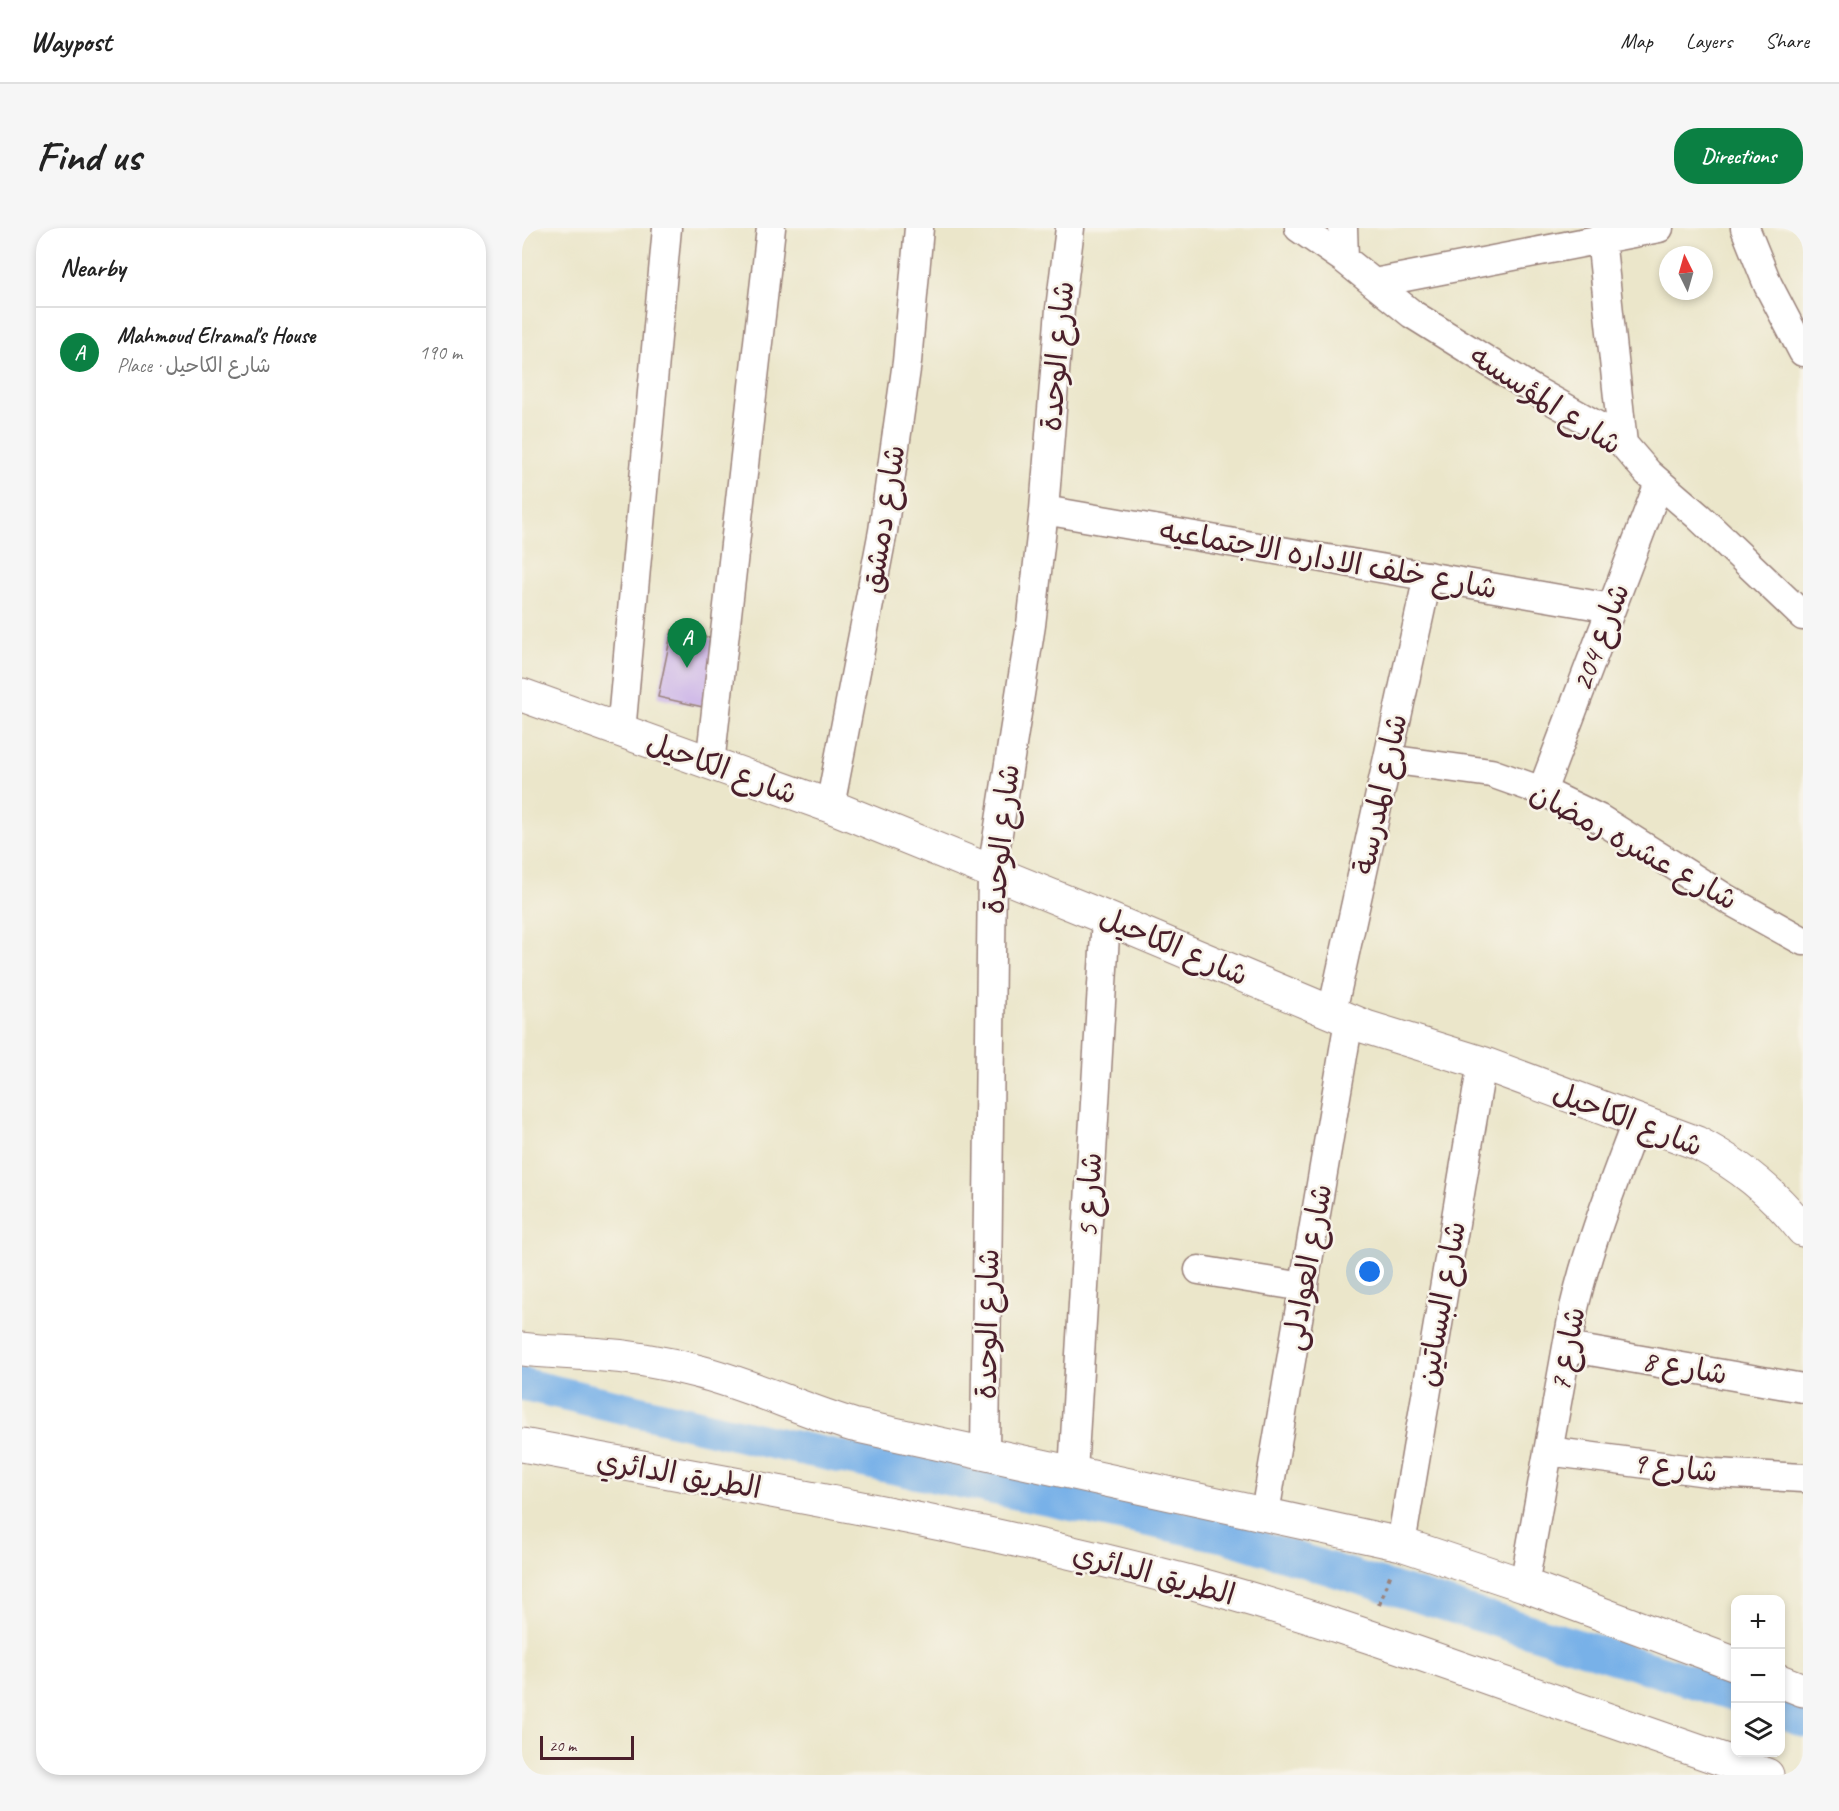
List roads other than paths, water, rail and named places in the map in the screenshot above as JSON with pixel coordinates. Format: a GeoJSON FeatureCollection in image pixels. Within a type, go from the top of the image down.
{"type":"FeatureCollection","features":[{"type":"Feature","properties":{"kind":"street"},"geometry":{"type":"LineString","coordinates":[[621,732],[667,228]]}},
{"type":"Feature","properties":{"kind":"street"},"geometry":{"type":"LineString","coordinates":[[710,764],[771,228]]}},
{"type":"Feature","properties":{"kind":"street","name":"شارع دمشق"},"geometry":{"type":"LineString","coordinates":[[830,806],[883,531],[907,362],[919,228]]}},
{"type":"Feature","properties":{"kind":"street","name":"شارع الوحدة"},"geometry":{"type":"LineString","coordinates":[[985,1453],[993,872],[1009,755],[1026,656],[1044,510],[1061,300],[1070,228]]}},
{"type":"Feature","properties":{"kind":"street","name":"شارع المؤسسه"},"geometry":{"type":"LineString","coordinates":[[1299,228],[1344,259],[1412,314],[1532,389],[1610,433],[1659,483],[1698,516],[1803,616]]}},
{"type":"Feature","properties":{"kind":"street"},"geometry":{"type":"LineString","coordinates":[[1343,228],[1344,259]]}},
{"type":"Feature","properties":{"kind":"street"},"geometry":{"type":"LineString","coordinates":[[1374,283],[1659,228]]}},
{"type":"Feature","properties":{"kind":"street"},"geometry":{"type":"LineString","coordinates":[[1745,228],[1764,275],[1793,311],[1803,352]]}},
{"type":"Feature","properties":{"kind":"street"},"geometry":{"type":"LineString","coordinates":[[1601,238],[1623,444]]}},
{"type":"Feature","properties":{"kind":"street","name":"شارع 204"},"geometry":{"type":"LineString","coordinates":[[1542,791],[1659,483]]}},
{"type":"Feature","properties":{"kind":"street","name":"شارع خلف الاداره الاجتماعيه"},"geometry":{"type":"LineString","coordinates":[[1044,510],[1611,608]]}},
{"type":"Feature","properties":{"kind":"street","name":"شارع المدرسة"},"geometry":{"type":"LineString","coordinates":[[1341,1016],[1388,759],[1428,576]]}},
{"type":"Feature","properties":{"kind":"street","name":"شارع الكاحيل"},"geometry":{"type":"LineString","coordinates":[[522,696],[830,806],[1341,1016],[1482,1064],[1697,1143],[1724,1157],[1769,1191],[1803,1230]]}},
{"type":"Feature","properties":{"kind":"street","name":"شارع عشره رمضان"},"geometry":{"type":"LineString","coordinates":[[1388,759],[1491,773],[1542,791],[1600,819],[1727,898],[1803,941]]}},
{"type":"Feature","properties":{"kind":"street","name":"شارع 5"},"geometry":{"type":"LineString","coordinates":[[1072,1472],[1106,918]]}},
{"type":"Feature","properties":{"kind":"street","name":"شارع العوادلى"},"geometry":{"type":"LineString","coordinates":[[1265,1513],[1304,1287],[1341,1016]]}},
{"type":"Feature","properties":{"kind":"street","name":"شارع البساتين"},"geometry":{"type":"LineString","coordinates":[[1396,1558],[1482,1064]]}},
{"type":"Feature","properties":{"kind":"street","name":"شارع 7"},"geometry":{"type":"LineString","coordinates":[[1524,1585],[1567,1347],[1584,1267],[1596,1227],[1637,1120]]}},
{"type":"Feature","properties":{"kind":"street"},"geometry":{"type":"LineString","coordinates":[[1199,1270],[1304,1287]]}},
{"type":"Feature","properties":{"kind":"street","name":"شارع 8"},"geometry":{"type":"LineString","coordinates":[[1567,1347],[1803,1388]]}},
{"type":"Feature","properties":{"kind":"street"},"geometry":{"type":"LineString","coordinates":[[522,1349],[645,1360],[695,1371],[746,1386],[852,1425],[1265,1513],[1396,1558],[1524,1585],[1731,1662]]}},
{"type":"Feature","properties":{"kind":"street","name":"الطريق الدائري"},"geometry":{"type":"LineString","coordinates":[[522,1446],[936,1522],[1185,1581],[1294,1612],[1402,1647],[1767,1775]]}},
{"type":"Feature","properties":{"kind":"street","name":"شارع 9"},"geometry":{"type":"LineString","coordinates":[[1548,1451],[1715,1473],[1803,1478]]}},
{"type":"Feature","properties":{"kind":"street"},"geometry":{"type":"LineString","coordinates":[[1785,1683],[1803,1690]]}},
{"type":"Feature","properties":{"kind":"waterway"},"geometry":{"type":"LineString","coordinates":[[522,1384],[774,1443],[1224,1536],[1731,1693]]}},
{"type":"Feature","properties":{"kind":"waterway"},"geometry":{"type":"LineString","coordinates":[[1785,1714],[1803,1721]]}},
{"type":"Feature","properties":{"kind":"place","name":"Mahmoud Elramal's House"},"geometry":{"type":"Point","coordinates":[687,668]}}]}
